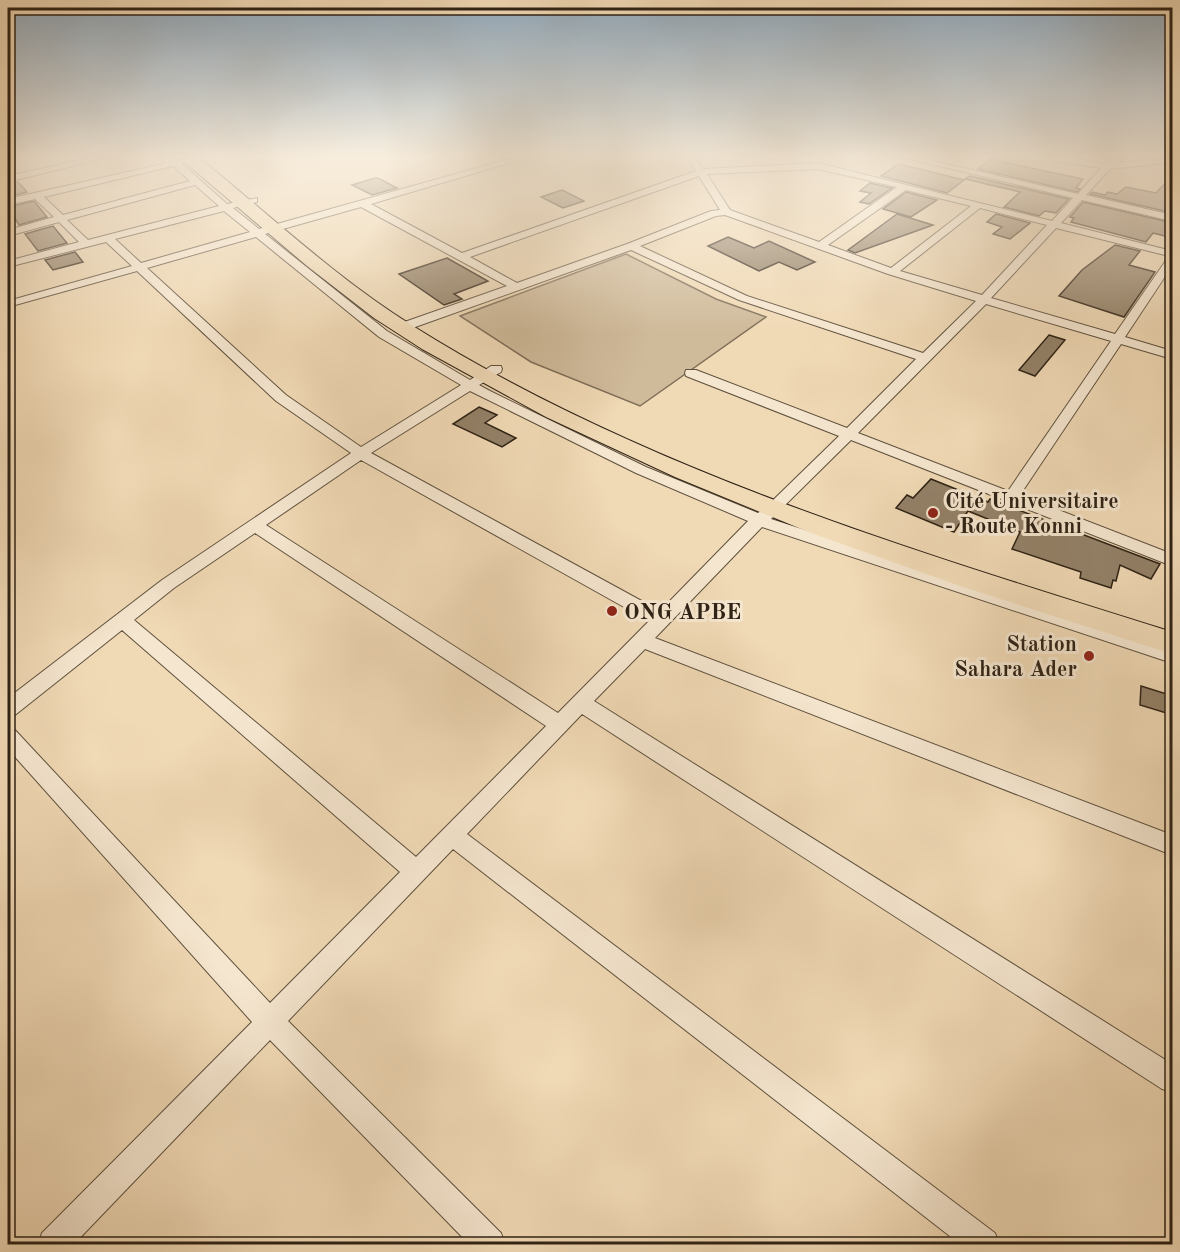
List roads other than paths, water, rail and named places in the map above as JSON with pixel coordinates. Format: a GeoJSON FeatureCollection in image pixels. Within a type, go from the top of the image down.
{"type":"FeatureCollection","features":[{"type":"Feature","properties":{"kind":"main road"},"geometry":{"type":"LineString","coordinates":[[256,216],[334,281],[407,326],[482,377],[569,412],[698,478],[931,565],[1173,643]]}},
{"type":"Feature","properties":{"kind":"main road"},"geometry":{"type":"LineString","coordinates":[[774,508],[933,548],[1173,624]]}},
{"type":"Feature","properties":{"kind":"street"},"geometry":{"type":"LineString","coordinates":[[58,216],[86,244]]}},
{"type":"Feature","properties":{"kind":"street"},"geometry":{"type":"LineString","coordinates":[[8,233],[67,216]]}},
{"type":"Feature","properties":{"kind":"street"},"geometry":{"type":"LineString","coordinates":[[8,264],[189,216]]}},
{"type":"Feature","properties":{"kind":"street"},"geometry":{"type":"LineString","coordinates":[[8,304],[315,216]]}},
{"type":"Feature","properties":{"kind":"street"},"geometry":{"type":"LineString","coordinates":[[387,216],[516,287]]}},
{"type":"Feature","properties":{"kind":"street"},"geometry":{"type":"LineString","coordinates":[[461,257],[576,216]]}},
{"type":"Feature","properties":{"kind":"street"},"geometry":{"type":"LineString","coordinates":[[407,326],[631,246],[705,216]]}},
{"type":"Feature","properties":{"kind":"street"},"geometry":{"type":"LineString","coordinates":[[738,216],[892,272],[1173,355]]}},
{"type":"Feature","properties":{"kind":"street"},"geometry":{"type":"LineString","coordinates":[[821,246],[862,216]]}},
{"type":"Feature","properties":{"kind":"street"},"geometry":{"type":"LineString","coordinates":[[892,272],[963,216]]}},
{"type":"Feature","properties":{"kind":"street"},"geometry":{"type":"LineString","coordinates":[[1022,216],[1173,254]]}},
{"type":"Feature","properties":{"kind":"street"},"geometry":{"type":"LineString","coordinates":[[53,1245],[642,640],[851,434],[1063,216]]}},
{"type":"Feature","properties":{"kind":"street"},"geometry":{"type":"LineString","coordinates":[[271,229],[383,334],[482,377],[641,470],[774,508],[1173,656]]}},
{"type":"Feature","properties":{"kind":"street"},"geometry":{"type":"LineString","coordinates":[[108,238],[141,266],[281,398],[360,453],[662,620]]}},
{"type":"Feature","properties":{"kind":"street"},"geometry":{"type":"LineString","coordinates":[[631,246],[743,298],[925,358]]}},
{"type":"Feature","properties":{"kind":"street"},"geometry":{"type":"LineString","coordinates":[[1012,496],[1173,260]]}},
{"type":"Feature","properties":{"kind":"street"},"geometry":{"type":"LineString","coordinates":[[691,373],[1173,560]]}},
{"type":"Feature","properties":{"kind":"street"},"geometry":{"type":"LineString","coordinates":[[8,709],[168,584],[360,453],[482,377]]}},
{"type":"Feature","properties":{"kind":"street"},"geometry":{"type":"LineString","coordinates":[[255,525],[560,724]]}},
{"type":"Feature","properties":{"kind":"street"},"geometry":{"type":"LineString","coordinates":[[122,620],[417,872]]}},
{"type":"Feature","properties":{"kind":"street"},"geometry":{"type":"LineString","coordinates":[[642,640],[1173,845]]}},
{"type":"Feature","properties":{"kind":"street"},"geometry":{"type":"LineString","coordinates":[[581,703],[1173,1079]]}},
{"type":"Feature","properties":{"kind":"street"},"geometry":{"type":"LineString","coordinates":[[8,736],[270,1022],[490,1245]]}},
{"type":"Feature","properties":{"kind":"street"},"geometry":{"type":"LineString","coordinates":[[452,835],[984,1245]]}},
{"type":"Feature","properties":{"kind":"place","name":"Cité Universitaire - Route Konni"},"geometry":{"type":"Point","coordinates":[933,513]}},
{"type":"Feature","properties":{"kind":"place","name":"ONG APBE"},"geometry":{"type":"Point","coordinates":[612,611]}},
{"type":"Feature","properties":{"kind":"place","name":"Station Sahara Ader"},"geometry":{"type":"Point","coordinates":[1089,656]}}]}
